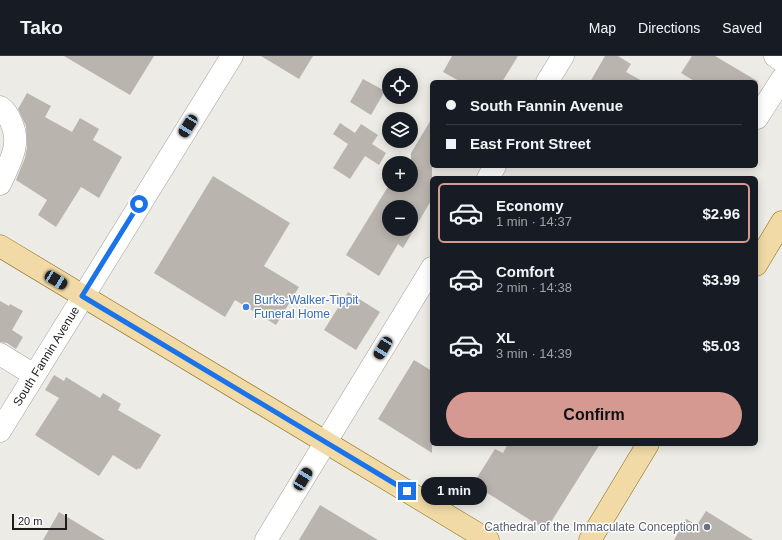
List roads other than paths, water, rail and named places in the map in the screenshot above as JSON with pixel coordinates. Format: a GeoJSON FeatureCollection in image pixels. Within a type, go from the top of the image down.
{"type":"FeatureCollection","features":[{"type":"Feature","properties":{"kind":"main road"},"geometry":{"type":"LineString","coordinates":[[758,262],[782,222]]}},
{"type":"Feature","properties":{"kind":"main road"},"geometry":{"type":"LineString","coordinates":[[1,250],[82,296],[488,540]]}},
{"type":"Feature","properties":{"kind":"main road"},"geometry":{"type":"LineString","coordinates":[[590,540],[647,446]]}},
{"type":"Feature","properties":{"kind":"street"},"geometry":{"type":"LineString","coordinates":[[548,80],[563,56]]}},
{"type":"Feature","properties":{"kind":"street"},"geometry":{"type":"LineString","coordinates":[[775,56],[782,61]]}},
{"type":"Feature","properties":{"kind":"street","name":"South Fannin Avenue"},"geometry":{"type":"LineString","coordinates":[[0,431],[228,57]]}},
{"type":"Feature","properties":{"kind":"street"},"geometry":{"type":"LineString","coordinates":[[758,116],[782,79]]}},
{"type":"Feature","properties":{"kind":"street"},"geometry":{"type":"LineString","coordinates":[[0,107],[6,111],[14,128],[16,142],[14,153],[0,184]]}},
{"type":"Feature","properties":{"kind":"street"},"geometry":{"type":"LineString","coordinates":[[266,540],[430,271]]}},
{"type":"Feature","properties":{"kind":"street"},"geometry":{"type":"LineString","coordinates":[[0,354],[34,375]]}},
{"type":"Feature","properties":{"kind":"place","name":"Burks-Walker-Tippit Funeral Home"},"geometry":{"type":"Point","coordinates":[246,307]}},
{"type":"Feature","properties":{"kind":"place","name":"Cathedral of the Immaculate Conception"},"geometry":{"type":"Point","coordinates":[707,527]}}]}
